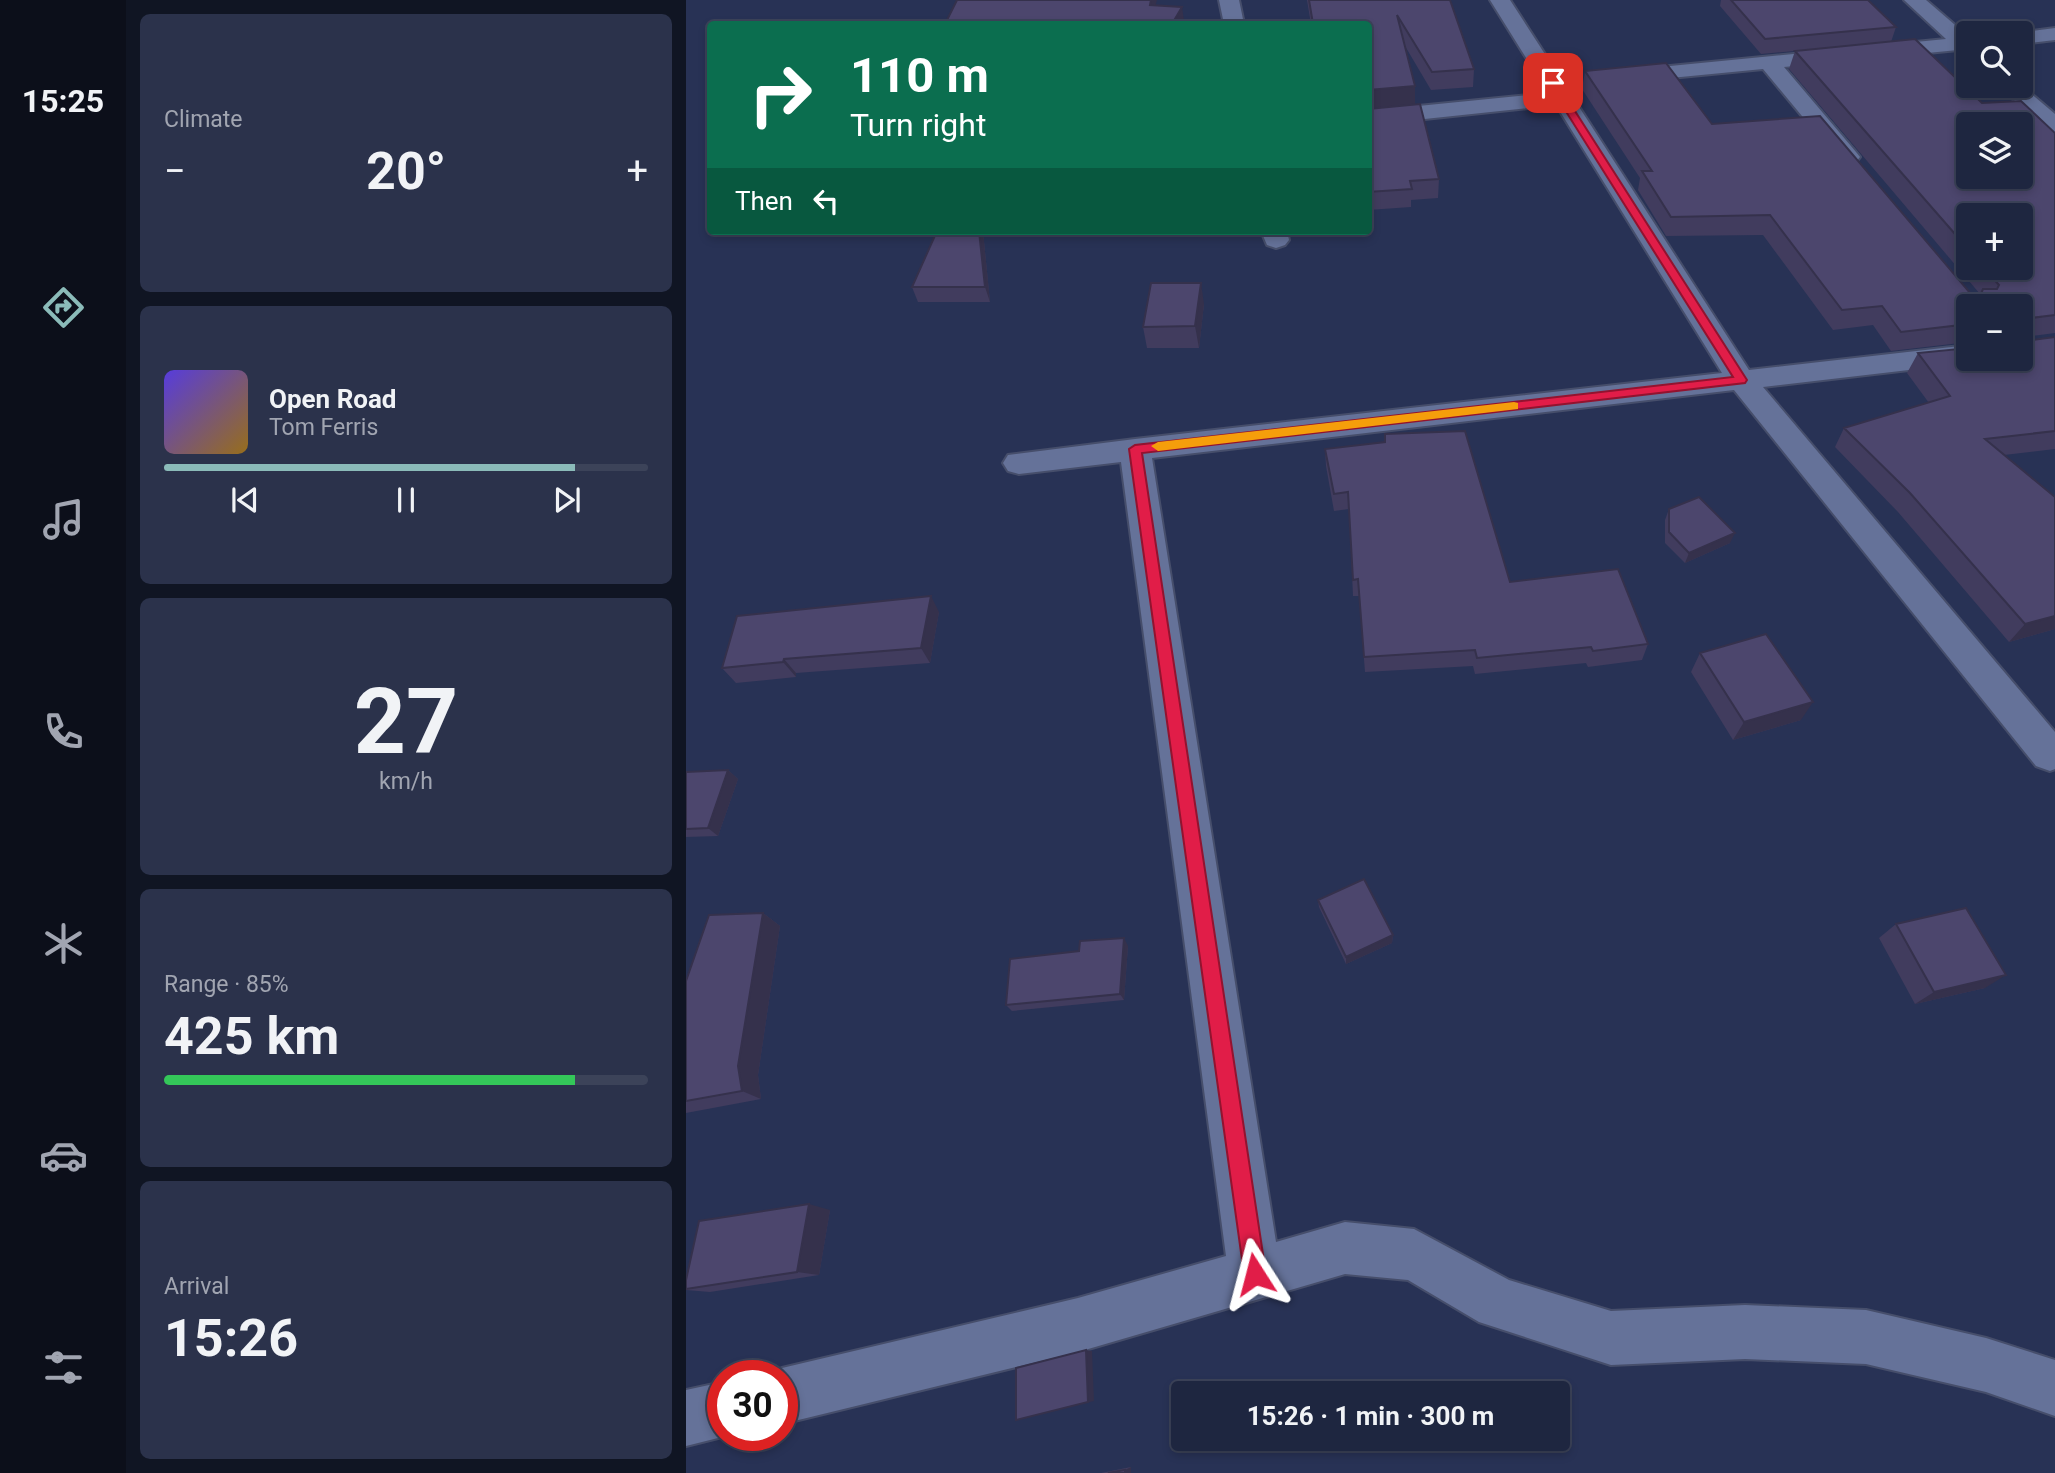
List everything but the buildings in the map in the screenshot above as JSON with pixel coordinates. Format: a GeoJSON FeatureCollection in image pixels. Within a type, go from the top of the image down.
{"type":"FeatureCollection","features":[{"type":"Feature","properties":{"kind":"street"},"geometry":{"type":"LineString","coordinates":[[1229,0],[1233,21]]}},
{"type":"Feature","properties":{"kind":"street"},"geometry":{"type":"LineString","coordinates":[[1500,0],[1741,380],[2050,754],[2055,752]]}},
{"type":"Feature","properties":{"kind":"street"},"geometry":{"type":"LineString","coordinates":[[1914,0],[1956,36]]}},
{"type":"Feature","properties":{"kind":"street"},"geometry":{"type":"LineString","coordinates":[[2033,37],[2055,34]]}},
{"type":"Feature","properties":{"kind":"street"},"geometry":{"type":"LineString","coordinates":[[1372,117],[1557,91],[1586,80],[1956,46]]}},
{"type":"Feature","properties":{"kind":"street"},"geometry":{"type":"LineString","coordinates":[[1768,62],[1866,179]]}},
{"type":"Feature","properties":{"kind":"street"},"geometry":{"type":"LineString","coordinates":[[2024,98],[2055,126]]}},
{"type":"Feature","properties":{"kind":"street"},"geometry":{"type":"LineString","coordinates":[[1019,463],[1956,355]]}},
{"type":"Feature","properties":{"kind":"street"},"geometry":{"type":"LineString","coordinates":[[1135,449],[1255,1274]]}},
{"type":"Feature","properties":{"kind":"street"},"geometry":{"type":"LineString","coordinates":[[798,1392],[1078,1325],[1345,1248],[1414,1255],[1498,1303],[1611,1338],[1745,1332],[1866,1337],[1986,1364],[2055,1388]]}},
{"type":"Feature","properties":{"kind":"street"},"geometry":{"type":"LineString","coordinates":[[686,1418],[707,1413]]}},
{"type":"Feature","properties":{"kind":"slow traffic"},"geometry":{"type":"LineString","coordinates":[[1158,446],[1514,406]]}},
{"type":"Feature","properties":{"kind":"route"},"geometry":{"type":"LineString","coordinates":[[1255,1274],[1135,449],[1741,380],[1553,83]]}}]}
